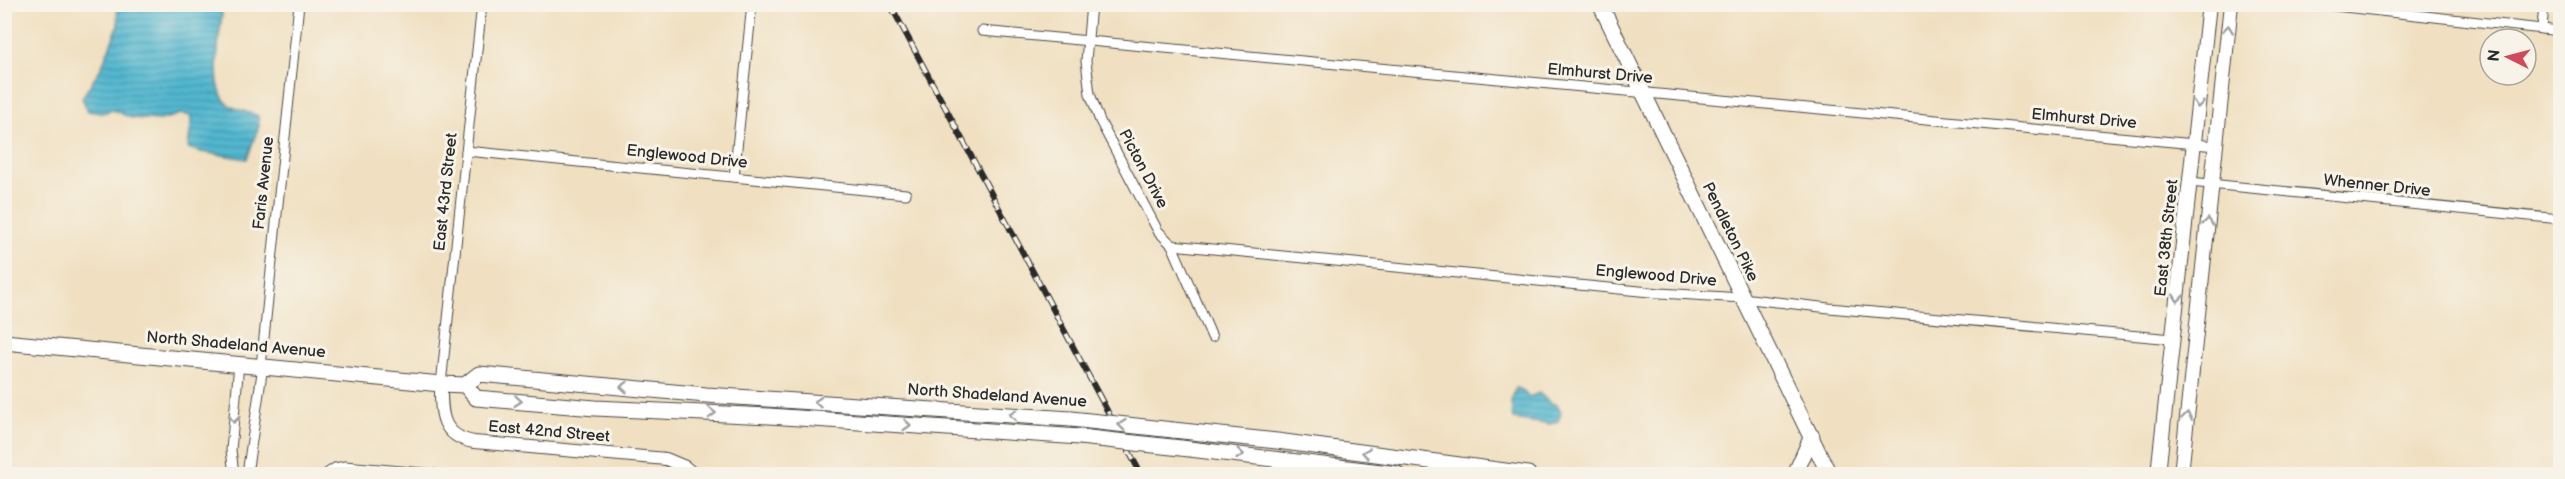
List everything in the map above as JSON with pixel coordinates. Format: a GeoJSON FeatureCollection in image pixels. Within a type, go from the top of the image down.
{"type":"FeatureCollection","features":[{"type":"Feature","properties":{"kind":"main road","name":"Pendleton Pike"},"geometry":{"type":"LineString","coordinates":[[1600,4],[1829,474]]}},
{"type":"Feature","properties":{"kind":"main road","name":"East 38th Street"},"geometry":{"type":"LineString","coordinates":[[2158,474],[2209,4]]}},
{"type":"Feature","properties":{"kind":"main road"},"geometry":{"type":"LineString","coordinates":[[2181,474],[2231,4]]}},
{"type":"Feature","properties":{"kind":"main road","name":"North Shadeland Avenue"},"geometry":{"type":"LineString","coordinates":[[4,342],[441,384],[465,385],[479,374],[706,395],[1071,419],[1277,441],[1528,474]]}},
{"type":"Feature","properties":{"kind":"main road","name":"North Shadeland Avenue"},"geometry":{"type":"LineString","coordinates":[[465,385],[476,398],[1080,437],[1397,474]]}},
{"type":"Feature","properties":{"kind":"main road"},"geometry":{"type":"LineString","coordinates":[[1795,474],[1812,436]]}},
{"type":"Feature","properties":{"kind":"street","name":"Faris Avenue"},"geometry":{"type":"LineString","coordinates":[[247,474],[262,366],[299,4]]}},
{"type":"Feature","properties":{"kind":"street","name":"East 43rd Street"},"geometry":{"type":"LineString","coordinates":[[441,384],[482,4]]}},
{"type":"Feature","properties":{"kind":"street"},"geometry":{"type":"LineString","coordinates":[[734,177],[752,4]]}},
{"type":"Feature","properties":{"kind":"street","name":"Picton Drive"},"geometry":{"type":"LineString","coordinates":[[1091,4],[1087,72],[1096,111],[1158,231],[1172,245],[1212,337]]}},
{"type":"Feature","properties":{"kind":"street"},"geometry":{"type":"LineString","coordinates":[[2317,4],[2560,31]]}},
{"type":"Feature","properties":{"kind":"street"},"geometry":{"type":"LineString","coordinates":[[2542,29],[2544,4]]}},
{"type":"Feature","properties":{"kind":"street","name":"Elmhurst Drive"},"geometry":{"type":"LineString","coordinates":[[982,31],[2216,146]]}},
{"type":"Feature","properties":{"kind":"street","name":"Englewood Drive"},"geometry":{"type":"LineString","coordinates":[[466,151],[906,194]]}},
{"type":"Feature","properties":{"kind":"street","name":"Whenner Drive"},"geometry":{"type":"LineString","coordinates":[[2190,182],[2560,219]]}},
{"type":"Feature","properties":{"kind":"street","name":"Englewood Drive"},"geometry":{"type":"LineString","coordinates":[[1172,245],[2173,339]]}},
{"type":"Feature","properties":{"kind":"street"},"geometry":{"type":"LineString","coordinates":[[234,474],[231,450],[239,364]]}},
{"type":"Feature","properties":{"kind":"street","name":"East 42nd Street"},"geometry":{"type":"LineString","coordinates":[[441,384],[442,416],[458,438],[485,443],[666,459],[685,467],[693,474]]}},
{"type":"Feature","properties":{"kind":"street"},"geometry":{"type":"LineString","coordinates":[[327,474],[335,468],[345,466],[435,474]]}},
{"type":"Feature","properties":{"kind":"water"},"geometry":{"type":"Polygon","coordinates":[[[117,5],[223,5],[217,57],[218,85],[228,104],[258,116],[259,126],[247,159],[188,148],[192,116],[181,114],[160,120],[132,118],[113,110],[101,113],[88,111],[82,98],[101,68],[118,26],[117,5]]]}},
{"type":"Feature","properties":{"kind":"water"},"geometry":{"type":"Polygon","coordinates":[[[1516,388],[1529,397],[1539,393],[1550,403],[1557,405],[1561,413],[1558,421],[1549,424],[1513,419],[1511,401],[1516,388]]]}},
{"type":"Feature","properties":{"kind":"railway"},"geometry":{"type":"LineString","coordinates":[[890,4],[1141,474]]}}]}
